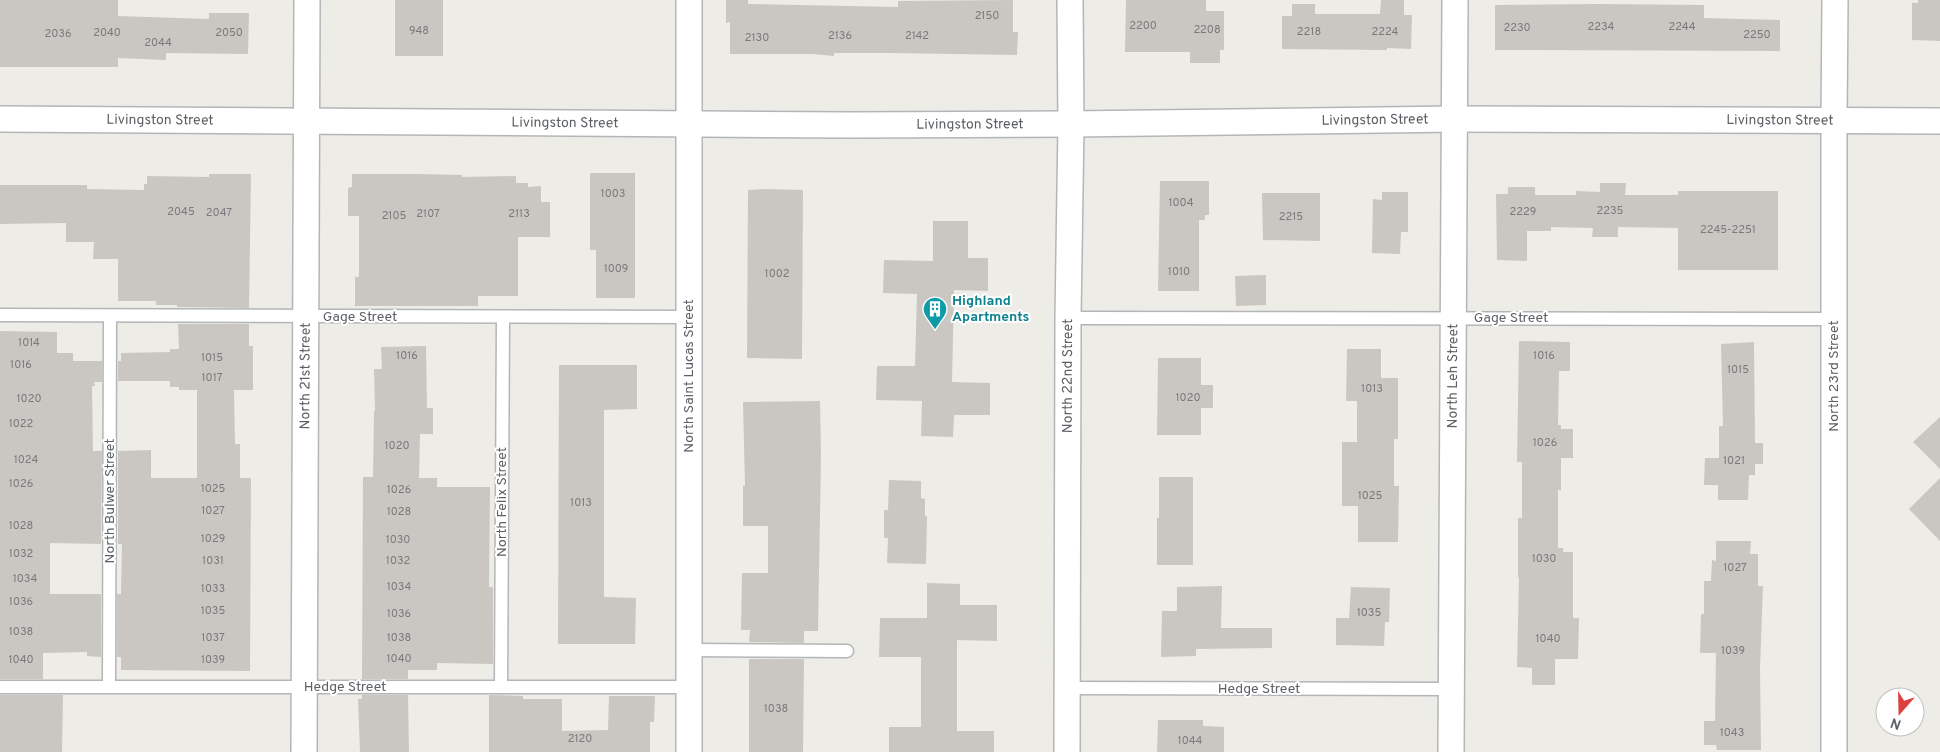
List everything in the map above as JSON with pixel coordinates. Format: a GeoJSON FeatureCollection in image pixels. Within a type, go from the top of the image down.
{"type":"FeatureCollection","features":[{"type":"Feature","properties":{"kind":"street","name":"North 21st Street"},"geometry":{"type":"LineString","coordinates":[[304,752],[308,0]]}},
{"type":"Feature","properties":{"kind":"street","name":"North Saint Lucas Street"},"geometry":{"type":"LineString","coordinates":[[689,0],[689,752]]}},
{"type":"Feature","properties":{"kind":"street","name":"North 22nd Street"},"geometry":{"type":"LineString","coordinates":[[1067,752],[1070,0]]}},
{"type":"Feature","properties":{"kind":"street","name":"North Leh Street"},"geometry":{"type":"LineString","coordinates":[[1451,752],[1455,0]]}},
{"type":"Feature","properties":{"kind":"street","name":"North 23rd Street"},"geometry":{"type":"LineString","coordinates":[[1834,752],[1835,0]]}},
{"type":"Feature","properties":{"kind":"street","name":"Livingston Street"},"geometry":{"type":"LineString","coordinates":[[0,119],[689,124],[1071,124],[1455,119],[1940,122]]}},
{"type":"Feature","properties":{"kind":"lane","name":"Gage Street"},"geometry":{"type":"LineString","coordinates":[[0,315],[690,317]]}},
{"type":"Feature","properties":{"kind":"lane","name":"North Bulwer Street"},"geometry":{"type":"LineString","coordinates":[[110,316],[110,686]]}},
{"type":"Feature","properties":{"kind":"lane","name":"North Felix Street"},"geometry":{"type":"LineString","coordinates":[[501,687],[503,317]]}},
{"type":"Feature","properties":{"kind":"lane","name":"Gage Street"},"geometry":{"type":"LineString","coordinates":[[1068,318],[1834,319]]}},
{"type":"Feature","properties":{"kind":"lane"},"geometry":{"type":"LineString","coordinates":[[689,650],[847,651]]}},
{"type":"Feature","properties":{"kind":"lane","name":"Hedge Street"},"geometry":{"type":"LineString","coordinates":[[0,687],[689,687]]}},
{"type":"Feature","properties":{"kind":"lane","name":"Hedge Street"},"geometry":{"type":"LineString","coordinates":[[1067,688],[1452,689]]}},
{"type":"Feature","properties":{"kind":"building"},"geometry":{"type":"Polygon","coordinates":[[[0,0],[118,0],[118,16],[209,19],[209,13],[249,13],[248,54],[166,53],[166,60],[118,58],[118,67],[0,67],[0,0]]]}},
{"type":"Feature","properties":{"kind":"building"},"geometry":{"type":"Polygon","coordinates":[[[395,0],[443,0],[443,56],[395,56],[395,0]]]}},
{"type":"Feature","properties":{"kind":"building"},"geometry":{"type":"Polygon","coordinates":[[[726,0],[748,0],[748,4],[898,7],[898,1],[1013,0],[1013,32],[1018,32],[1017,55],[834,53],[834,56],[813,54],[730,54],[730,22],[726,23],[726,0]]]}},
{"type":"Feature","properties":{"kind":"building"},"geometry":{"type":"Polygon","coordinates":[[[1126,0],[1206,0],[1206,11],[1224,11],[1224,50],[1220,50],[1220,63],[1190,63],[1190,52],[1125,52],[1126,0]]]}},
{"type":"Feature","properties":{"kind":"building"},"geometry":{"type":"Polygon","coordinates":[[[1381,0],[1404,0],[1404,15],[1412,15],[1411,49],[1282,49],[1282,16],[1292,16],[1292,4],[1315,4],[1315,14],[1380,14],[1381,0]]]}},
{"type":"Feature","properties":{"kind":"building"},"geometry":{"type":"Polygon","coordinates":[[[1918,0],[1940,0],[1940,41],[1912,40],[1912,3],[1918,3],[1918,0]]]}},
{"type":"Feature","properties":{"kind":"building"},"geometry":{"type":"Polygon","coordinates":[[[1495,5],[1704,5],[1704,18],[1780,20],[1780,51],[1495,50],[1495,5]]]}},
{"type":"Feature","properties":{"kind":"building"},"geometry":{"type":"Polygon","coordinates":[[[590,173],[635,173],[635,298],[596,298],[596,250],[590,250],[590,173]]]}},
{"type":"Feature","properties":{"kind":"building"},"geometry":{"type":"Polygon","coordinates":[[[209,174],[251,174],[249,308],[177,307],[177,305],[156,305],[156,301],[118,301],[118,259],[93,259],[94,242],[66,242],[66,223],[0,224],[0,185],[87,185],[87,189],[144,190],[144,184],[147,184],[147,176],[209,177],[209,174]]]}},
{"type":"Feature","properties":{"kind":"building"},"geometry":{"type":"Polygon","coordinates":[[[352,174],[462,175],[462,177],[516,176],[516,183],[528,183],[528,187],[541,186],[541,202],[550,202],[550,237],[518,237],[518,296],[478,296],[478,306],[355,306],[355,277],[359,277],[359,216],[348,216],[348,188],[352,187],[352,174]]]}},
{"type":"Feature","properties":{"kind":"building"},"geometry":{"type":"Polygon","coordinates":[[[1160,181],[1209,181],[1209,215],[1205,215],[1205,220],[1199,220],[1199,291],[1158,291],[1160,181]]]}},
{"type":"Feature","properties":{"kind":"building"},"geometry":{"type":"Polygon","coordinates":[[[1600,183],[1626,183],[1625,195],[1678,195],[1678,191],[1778,191],[1778,270],[1678,270],[1678,228],[1618,227],[1618,237],[1592,237],[1593,228],[1551,227],[1551,231],[1527,231],[1527,261],[1497,260],[1496,194],[1508,194],[1508,187],[1535,187],[1535,195],[1576,195],[1576,191],[1600,192],[1600,183]]]}},
{"type":"Feature","properties":{"kind":"building"},"geometry":{"type":"Polygon","coordinates":[[[748,190],[803,190],[802,359],[747,358],[748,190]]]}},
{"type":"Feature","properties":{"kind":"building"},"geometry":{"type":"Polygon","coordinates":[[[1382,192],[1408,192],[1408,232],[1401,232],[1400,254],[1372,253],[1373,199],[1382,200],[1382,192]]]}},
{"type":"Feature","properties":{"kind":"building"},"geometry":{"type":"Polygon","coordinates":[[[1262,193],[1320,193],[1320,241],[1263,240],[1262,193]]]}},
{"type":"Feature","properties":{"kind":"building","name":"Highland Apartments"},"geometry":{"type":"Polygon","coordinates":[[[933,221],[968,221],[968,258],[988,258],[988,291],[954,290],[952,382],[990,383],[990,415],[954,415],[953,437],[921,436],[922,401],[876,400],[877,366],[915,366],[917,294],[883,293],[884,260],[933,261],[933,221]]]}},
{"type":"Feature","properties":{"kind":"building"},"geometry":{"type":"Polygon","coordinates":[[[1266,275],[1266,305],[1236,306],[1235,276],[1266,275]]]}},
{"type":"Feature","properties":{"kind":"building"},"geometry":{"type":"Polygon","coordinates":[[[178,324],[249,324],[249,346],[253,346],[253,390],[234,390],[235,444],[240,444],[240,478],[251,478],[250,671],[121,670],[121,657],[117,657],[117,594],[121,594],[122,544],[118,544],[118,451],[151,450],[151,478],[197,478],[197,390],[179,390],[179,387],[170,387],[170,381],[118,381],[118,361],[121,361],[121,353],[170,352],[170,349],[179,349],[178,324]]]}},
{"type":"Feature","properties":{"kind":"building"},"geometry":{"type":"Polygon","coordinates":[[[0,331],[57,332],[57,353],[73,353],[73,361],[102,361],[102,382],[94,382],[95,386],[92,386],[93,451],[102,451],[101,544],[50,543],[50,594],[101,594],[101,657],[87,656],[87,652],[43,653],[43,679],[0,679],[0,331]]]}},
{"type":"Feature","properties":{"kind":"building"},"geometry":{"type":"Polygon","coordinates":[[[1519,341],[1570,342],[1570,371],[1559,371],[1558,425],[1561,425],[1561,429],[1573,429],[1573,458],[1561,458],[1561,490],[1558,490],[1558,548],[1563,548],[1563,552],[1573,552],[1573,618],[1579,618],[1578,659],[1555,659],[1555,685],[1532,685],[1532,668],[1517,667],[1518,518],[1522,518],[1522,462],[1517,462],[1519,341]]]}},
{"type":"Feature","properties":{"kind":"building"},"geometry":{"type":"Polygon","coordinates":[[[1754,342],[1755,443],[1763,443],[1763,464],[1755,464],[1755,475],[1749,475],[1748,500],[1718,500],[1718,485],[1704,485],[1705,458],[1719,458],[1719,426],[1723,426],[1721,344],[1754,342]]]}},
{"type":"Feature","properties":{"kind":"building"},"geometry":{"type":"Polygon","coordinates":[[[426,346],[427,408],[433,408],[433,434],[420,434],[419,478],[437,478],[437,487],[490,487],[489,587],[493,587],[493,664],[437,663],[437,670],[408,670],[408,679],[362,679],[363,477],[373,477],[374,369],[382,369],[381,347],[426,346]]]}},
{"type":"Feature","properties":{"kind":"building"},"geometry":{"type":"Polygon","coordinates":[[[1347,349],[1381,349],[1381,378],[1398,378],[1398,439],[1394,439],[1394,486],[1399,486],[1398,542],[1358,542],[1358,506],[1342,506],[1342,442],[1357,442],[1357,401],[1346,401],[1347,349]]]}},
{"type":"Feature","properties":{"kind":"building"},"geometry":{"type":"Polygon","coordinates":[[[1158,358],[1201,358],[1201,385],[1213,385],[1213,408],[1201,408],[1201,435],[1157,435],[1158,358]]]}},
{"type":"Feature","properties":{"kind":"building"},"geometry":{"type":"Polygon","coordinates":[[[559,365],[637,365],[637,409],[604,410],[604,597],[636,598],[635,644],[558,644],[559,365]]]}},
{"type":"Feature","properties":{"kind":"building"},"geometry":{"type":"Polygon","coordinates":[[[820,401],[818,631],[804,631],[804,643],[749,642],[750,630],[741,630],[742,573],[768,573],[768,526],[743,526],[743,486],[745,486],[743,402],[820,401]]]}},
{"type":"Feature","properties":{"kind":"building"},"geometry":{"type":"Polygon","coordinates":[[[1940,417],[1940,469],[1913,442],[1940,417]]]}},
{"type":"Feature","properties":{"kind":"building"},"geometry":{"type":"Polygon","coordinates":[[[1159,477],[1193,477],[1193,565],[1157,565],[1159,477]]]}},
{"type":"Feature","properties":{"kind":"building"},"geometry":{"type":"Polygon","coordinates":[[[1940,478],[1940,541],[1909,509],[1940,478]]]}},
{"type":"Feature","properties":{"kind":"building"},"geometry":{"type":"Polygon","coordinates":[[[889,480],[921,481],[921,498],[925,499],[925,516],[927,516],[926,564],[887,563],[888,538],[884,538],[884,510],[888,510],[889,480]]]}},
{"type":"Feature","properties":{"kind":"building"},"geometry":{"type":"Polygon","coordinates":[[[1716,541],[1751,541],[1750,554],[1758,554],[1758,586],[1763,586],[1760,668],[1761,750],[1717,750],[1716,745],[1704,745],[1704,721],[1715,721],[1716,653],[1700,653],[1701,614],[1704,614],[1704,581],[1711,581],[1712,560],[1716,561],[1716,541]]]}},
{"type":"Feature","properties":{"kind":"building"},"geometry":{"type":"Polygon","coordinates":[[[927,583],[960,584],[960,605],[997,605],[997,641],[957,640],[957,731],[994,731],[994,752],[889,752],[889,727],[921,727],[921,657],[879,657],[880,618],[927,618],[927,583]]]}},
{"type":"Feature","properties":{"kind":"building"},"geometry":{"type":"Polygon","coordinates":[[[1222,586],[1221,628],[1272,628],[1272,648],[1196,649],[1196,656],[1161,657],[1162,611],[1177,611],[1177,587],[1222,586]]]}},
{"type":"Feature","properties":{"kind":"building"},"geometry":{"type":"Polygon","coordinates":[[[1351,587],[1390,588],[1389,622],[1385,622],[1384,646],[1336,645],[1336,618],[1349,618],[1351,587]]]}},
{"type":"Feature","properties":{"kind":"building"},"geometry":{"type":"Polygon","coordinates":[[[749,659],[804,659],[803,752],[749,752],[749,659]]]}},
{"type":"Feature","properties":{"kind":"building"},"geometry":{"type":"Polygon","coordinates":[[[0,695],[63,695],[62,752],[0,752],[0,695]]]}},
{"type":"Feature","properties":{"kind":"building"},"geometry":{"type":"Polygon","coordinates":[[[362,695],[408,695],[409,752],[360,752],[358,699],[362,699],[362,695]]]}},
{"type":"Feature","properties":{"kind":"building"},"geometry":{"type":"Polygon","coordinates":[[[489,695],[523,696],[523,699],[562,699],[562,731],[608,730],[609,696],[655,696],[654,722],[650,722],[650,752],[489,752],[489,695]]]}},
{"type":"Feature","properties":{"kind":"building"},"geometry":{"type":"Polygon","coordinates":[[[1158,720],[1203,720],[1203,726],[1224,727],[1224,752],[1157,752],[1158,720]]]}},
{"type":"Feature","properties":{"kind":"place","name":"Highland Apartments"},"geometry":{"type":"Point","coordinates":[935,330]}}]}
